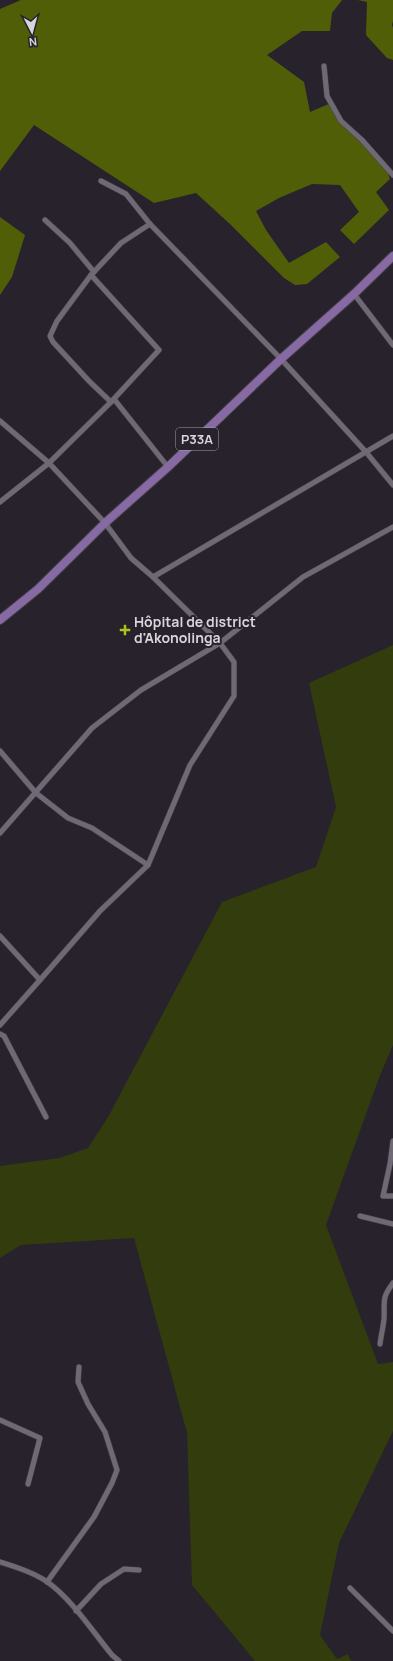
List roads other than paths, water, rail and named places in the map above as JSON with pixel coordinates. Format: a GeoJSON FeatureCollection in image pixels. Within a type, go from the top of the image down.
{"type":"FeatureCollection","features":[{"type":"Feature","properties":{"kind":"main road","name":"P33A"},"geometry":{"type":"LineString","coordinates":[[0,620],[38,589],[105,524],[168,467],[281,359],[354,294],[393,256]]}},
{"type":"Feature","properties":{"kind":"street"},"geometry":{"type":"LineString","coordinates":[[324,66],[327,96],[341,120],[362,140],[393,175]]}},
{"type":"Feature","properties":{"kind":"street"},"geometry":{"type":"LineString","coordinates":[[101,181],[126,194],[150,224],[281,359],[366,452],[393,485]]}},
{"type":"Feature","properties":{"kind":"street"},"geometry":{"type":"LineString","coordinates":[[0,502],[49,463],[113,401],[159,350],[93,274],[70,243],[45,220]]}},
{"type":"Feature","properties":{"kind":"street"},"geometry":{"type":"LineString","coordinates":[[150,224],[121,243],[93,274],[57,322],[50,336],[53,342],[89,381],[113,401],[168,467]]}},
{"type":"Feature","properties":{"kind":"street"},"geometry":{"type":"LineString","coordinates":[[354,294],[393,345]]}},
{"type":"Feature","properties":{"kind":"street"},"geometry":{"type":"LineString","coordinates":[[0,421],[49,463],[105,524],[131,558],[153,576],[220,643],[234,662],[234,696],[190,765],[148,864],[100,911],[0,1025]]}},
{"type":"Feature","properties":{"kind":"street"},"geometry":{"type":"LineString","coordinates":[[153,576],[393,436]]}},
{"type":"Feature","properties":{"kind":"street"},"geometry":{"type":"LineString","coordinates":[[0,833],[92,728],[141,690],[220,643],[303,577],[393,527]]}},
{"type":"Feature","properties":{"kind":"street"},"geometry":{"type":"LineString","coordinates":[[0,751],[36,793],[68,818],[92,828],[148,864]]}},
{"type":"Feature","properties":{"kind":"street"},"geometry":{"type":"LineString","coordinates":[[0,936],[40,980]]}},
{"type":"Feature","properties":{"kind":"street"},"geometry":{"type":"LineString","coordinates":[[0,1034],[4,1036],[46,1117]]}},
{"type":"Feature","properties":{"kind":"street"},"geometry":{"type":"LineString","coordinates":[[393,1140],[390,1164],[383,1196],[393,1196]]}},
{"type":"Feature","properties":{"kind":"street"},"geometry":{"type":"LineString","coordinates":[[360,1216],[393,1224]]}},
{"type":"Feature","properties":{"kind":"street"},"geometry":{"type":"LineString","coordinates":[[380,1344],[384,1318],[383,1301],[386,1292],[393,1283]]}},
{"type":"Feature","properties":{"kind":"street"},"geometry":{"type":"LineString","coordinates":[[47,1582],[94,1517],[112,1483],[117,1470],[105,1432],[88,1404],[78,1382],[79,1367]]}},
{"type":"Feature","properties":{"kind":"street"},"geometry":{"type":"LineString","coordinates":[[0,1420],[40,1438],[28,1484]]}},
{"type":"Feature","properties":{"kind":"street"},"geometry":{"type":"LineString","coordinates":[[0,1562],[21,1569],[47,1582],[69,1602],[112,1655],[119,1661]]}},
{"type":"Feature","properties":{"kind":"street"},"geometry":{"type":"LineString","coordinates":[[76,1611],[101,1584],[124,1569],[139,1570]]}},
{"type":"Feature","properties":{"kind":"street"},"geometry":{"type":"LineString","coordinates":[[350,1588],[393,1631]]}},
{"type":"Feature","properties":{"kind":"place","name":"Hôpital de district d'Akonolinga"},"geometry":{"type":"Point","coordinates":[125,630]}}]}
